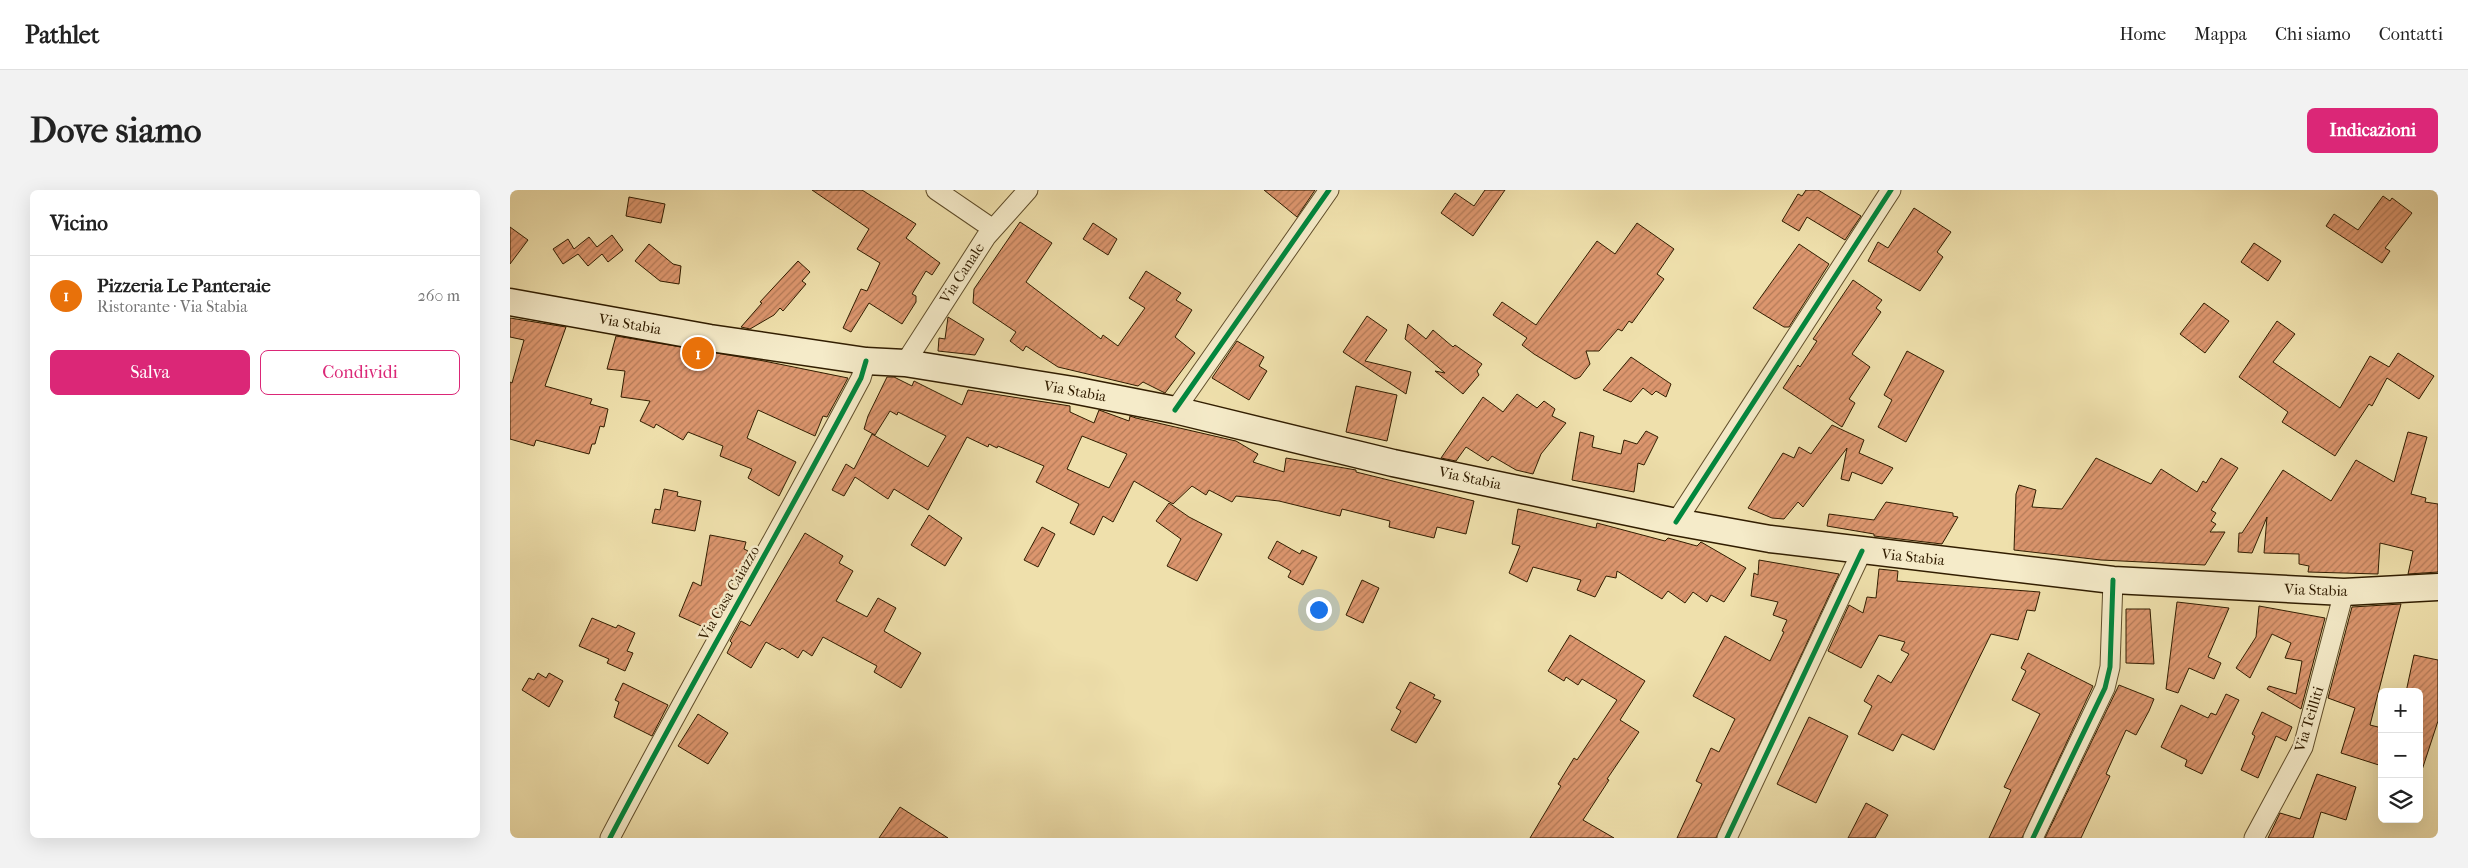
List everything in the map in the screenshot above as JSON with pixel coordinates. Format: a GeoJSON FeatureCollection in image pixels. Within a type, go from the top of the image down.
{"type":"FeatureCollection","features":[{"type":"Feature","properties":{"kind":"main road","name":"Via Stabia"},"geometry":{"type":"LineString","coordinates":[[510,302],[710,338],[866,361],[905,363],[1073,390],[1176,410],[1394,463],[1676,522],[1770,539],[2113,580],[2344,592],[2438,588]]}},
{"type":"Feature","properties":{"kind":"street"},"geometry":{"type":"LineString","coordinates":[[936,190],[993,229]]}},
{"type":"Feature","properties":{"kind":"street","name":"Via Canale"},"geometry":{"type":"LineString","coordinates":[[905,363],[993,229],[1028,190]]}},
{"type":"Feature","properties":{"kind":"street"},"geometry":{"type":"LineString","coordinates":[[1176,410],[1329,190]]}},
{"type":"Feature","properties":{"kind":"street"},"geometry":{"type":"LineString","coordinates":[[1676,522],[1891,190]]}},
{"type":"Feature","properties":{"kind":"street","name":"Via Casa Caiazzo"},"geometry":{"type":"LineString","coordinates":[[610,838],[710,650],[796,500],[861,378],[866,361]]}},
{"type":"Feature","properties":{"kind":"street"},"geometry":{"type":"LineString","coordinates":[[1727,838],[1862,551]]}},
{"type":"Feature","properties":{"kind":"street"},"geometry":{"type":"LineString","coordinates":[[2033,838],[2105,688],[2110,667],[2113,580]]}},
{"type":"Feature","properties":{"kind":"street","name":"Via Teilliti"},"geometry":{"type":"LineString","coordinates":[[2254,838],[2303,747],[2344,592]]}},
{"type":"Feature","properties":{"kind":"building"},"geometry":{"type":"Polygon","coordinates":[[[812,190],[862,190],[916,224],[906,238],[940,263],[932,275],[926,271],[912,294],[916,296],[916,302],[902,324],[869,303],[851,332],[843,328],[861,289],[867,291],[880,263],[857,249],[869,229],[812,190]]]}},
{"type":"Feature","properties":{"kind":"building"},"geometry":{"type":"Polygon","coordinates":[[[1264,190],[1315,190],[1297,217],[1264,190]]]}},
{"type":"Feature","properties":{"kind":"building"},"geometry":{"type":"Polygon","coordinates":[[[1485,190],[1505,190],[1473,236],[1441,213],[1455,193],[1474,206],[1485,190]]]}},
{"type":"Feature","properties":{"kind":"building"},"geometry":{"type":"Polygon","coordinates":[[[1806,190],[1818,190],[1861,216],[1845,240],[1807,217],[1799,231],[1782,221],[1798,194],[1802,196],[1806,190]]]}},
{"type":"Feature","properties":{"kind":"building"},"geometry":{"type":"Polygon","coordinates":[[[2383,196],[2390,201],[2392,198],[2412,213],[2385,248],[2390,251],[2382,263],[2326,226],[2334,214],[2358,230],[2383,196]]]}},
{"type":"Feature","properties":{"kind":"building"},"geometry":{"type":"Polygon","coordinates":[[[629,197],[665,204],[661,223],[626,216],[629,197]]]}},
{"type":"Feature","properties":{"kind":"building"},"geometry":{"type":"Polygon","coordinates":[[[1914,208],[1951,232],[1937,252],[1943,257],[1920,291],[1868,261],[1878,242],[1888,248],[1914,208]]]}},
{"type":"Feature","properties":{"kind":"building"},"geometry":{"type":"Polygon","coordinates":[[[1020,222],[1052,243],[1026,282],[1101,339],[1103,335],[1118,346],[1145,308],[1129,298],[1146,271],[1181,293],[1176,300],[1192,310],[1175,337],[1195,353],[1165,393],[1143,382],[1138,386],[1058,367],[1026,346],[1023,351],[1010,341],[1016,332],[973,303],[974,289],[1020,222]]]}},
{"type":"Feature","properties":{"kind":"building"},"geometry":{"type":"Polygon","coordinates":[[[1093,223],[1117,239],[1108,255],[1083,239],[1093,223]]]}},
{"type":"Feature","properties":{"kind":"building"},"geometry":{"type":"Polygon","coordinates":[[[1637,223],[1674,249],[1657,274],[1664,279],[1632,323],[1629,321],[1622,331],[1618,329],[1599,351],[1586,351],[1590,364],[1580,377],[1575,379],[1534,354],[1522,345],[1527,338],[1493,315],[1502,302],[1536,325],[1597,241],[1615,254],[1637,223]]]}},
{"type":"Feature","properties":{"kind":"building"},"geometry":{"type":"Polygon","coordinates":[[[510,227],[528,240],[510,264],[510,227]]]}},
{"type":"Feature","properties":{"kind":"building"},"geometry":{"type":"Polygon","coordinates":[[[612,235],[623,250],[608,262],[602,254],[588,266],[578,254],[563,264],[553,249],[568,239],[574,249],[589,237],[597,247],[612,235]]]}},
{"type":"Feature","properties":{"kind":"building"},"geometry":{"type":"Polygon","coordinates":[[[2254,243],[2281,261],[2268,281],[2241,262],[2254,243]]]}},
{"type":"Feature","properties":{"kind":"building"},"geometry":{"type":"Polygon","coordinates":[[[649,244],[673,264],[681,266],[679,284],[660,281],[635,261],[649,244]]]}},
{"type":"Feature","properties":{"kind":"building"},"geometry":{"type":"Polygon","coordinates":[[[1799,244],[1829,264],[1789,327],[1784,327],[1753,308],[1799,244]]]}},
{"type":"Feature","properties":{"kind":"building"},"geometry":{"type":"Polygon","coordinates":[[[798,261],[810,272],[802,281],[806,284],[783,311],[780,308],[774,315],[750,329],[741,327],[762,303],[760,302],[798,261]]]}},
{"type":"Feature","properties":{"kind":"building"},"geometry":{"type":"Polygon","coordinates":[[[1853,280],[1882,300],[1876,308],[1881,312],[1852,354],[1870,367],[1849,399],[1855,403],[1842,427],[1783,388],[1817,341],[1813,339],[1853,280]]]}},
{"type":"Feature","properties":{"kind":"building"},"geometry":{"type":"Polygon","coordinates":[[[2204,303],[2229,321],[2205,353],[2180,334],[2204,303]]]}},
{"type":"Feature","properties":{"kind":"building"},"geometry":{"type":"Polygon","coordinates":[[[1367,316],[1387,330],[1365,361],[1411,372],[1406,394],[1343,352],[1367,316]]]}},
{"type":"Feature","properties":{"kind":"building"},"geometry":{"type":"Polygon","coordinates":[[[948,317],[984,339],[975,355],[938,351],[939,338],[945,339],[948,317]]]}},
{"type":"Feature","properties":{"kind":"building"},"geometry":{"type":"Polygon","coordinates":[[[510,318],[566,327],[545,386],[592,399],[590,404],[608,409],[604,427],[600,426],[595,444],[592,444],[589,454],[536,440],[534,446],[510,439],[510,382],[512,383],[524,340],[510,337],[510,318]]]}},
{"type":"Feature","properties":{"kind":"building"},"geometry":{"type":"Polygon","coordinates":[[[2277,321],[2295,334],[2273,362],[2340,408],[2370,356],[2389,367],[2398,353],[2434,376],[2419,399],[2387,378],[2372,406],[2369,404],[2335,456],[2282,422],[2288,412],[2239,377],[2277,321]]]}},
{"type":"Feature","properties":{"kind":"building"},"geometry":{"type":"Polygon","coordinates":[[[1408,324],[1426,339],[1433,330],[1453,347],[1455,345],[1482,364],[1477,371],[1479,375],[1463,394],[1435,371],[1445,373],[1405,339],[1408,324]]]}},
{"type":"Feature","properties":{"kind":"building"},"geometry":{"type":"Polygon","coordinates":[[[616,336],[764,361],[848,378],[827,417],[823,416],[815,436],[758,410],[747,438],[796,462],[779,496],[748,478],[752,469],[720,456],[723,446],[688,432],[683,440],[656,424],[654,428],[640,421],[650,401],[621,397],[625,371],[607,369],[616,336]]]}},
{"type":"Feature","properties":{"kind":"building"},"geometry":{"type":"Polygon","coordinates":[[[1237,341],[1264,357],[1259,366],[1267,371],[1249,400],[1212,378],[1237,341]]]}},
{"type":"Feature","properties":{"kind":"building"},"geometry":{"type":"Polygon","coordinates":[[[1907,351],[1944,371],[1906,442],[1878,427],[1892,400],[1884,395],[1907,351]]]}},
{"type":"Feature","properties":{"kind":"building"},"geometry":{"type":"Polygon","coordinates":[[[1631,357],[1671,384],[1666,397],[1656,391],[1652,395],[1643,388],[1631,402],[1603,390],[1631,357]]]}},
{"type":"Feature","properties":{"kind":"building"},"geometry":{"type":"Polygon","coordinates":[[[887,377],[894,377],[912,386],[914,381],[962,405],[968,390],[1070,406],[1070,412],[1094,423],[1099,410],[1129,421],[1130,416],[1236,441],[1258,454],[1253,462],[1284,472],[1286,458],[1356,470],[1356,472],[1474,501],[1466,534],[1437,527],[1434,538],[1389,527],[1390,521],[1342,509],[1340,516],[1279,501],[1236,496],[1232,502],[1209,490],[1206,495],[1192,486],[1173,504],[1134,481],[1113,522],[1103,516],[1094,535],[1070,523],[1079,504],[1036,482],[1044,466],[998,446],[997,448],[989,444],[988,447],[967,437],[928,510],[894,489],[888,499],[855,477],[844,496],[832,490],[846,464],[854,469],[872,434],[928,467],[946,436],[898,412],[897,415],[890,411],[875,435],[864,429],[868,416],[887,377]],[[1082,436],[1067,469],[1109,488],[1127,454],[1082,436]]]}},
{"type":"Feature","properties":{"kind":"building"},"geometry":{"type":"Polygon","coordinates":[[[1356,386],[1397,395],[1387,441],[1346,432],[1356,386]]]}},
{"type":"Feature","properties":{"kind":"building"},"geometry":{"type":"Polygon","coordinates":[[[1517,394],[1537,408],[1544,401],[1555,409],[1552,416],[1566,423],[1541,454],[1533,474],[1516,470],[1492,456],[1488,461],[1466,447],[1456,461],[1441,458],[1483,397],[1503,412],[1517,394]]]}},
{"type":"Feature","properties":{"kind":"building"},"geometry":{"type":"Polygon","coordinates":[[[1832,425],[1864,440],[1859,453],[1893,468],[1882,484],[1852,472],[1849,481],[1841,479],[1847,448],[1803,507],[1798,502],[1784,519],[1772,518],[1748,508],[1783,453],[1794,458],[1799,447],[1811,454],[1832,425]]]}},
{"type":"Feature","properties":{"kind":"building"},"geometry":{"type":"Polygon","coordinates":[[[1646,431],[1658,437],[1644,465],[1638,463],[1634,492],[1572,480],[1580,432],[1594,436],[1592,447],[1621,454],[1624,440],[1637,444],[1646,431]]]}},
{"type":"Feature","properties":{"kind":"building"},"geometry":{"type":"Polygon","coordinates":[[[2408,432],[2427,437],[2411,494],[2426,498],[2425,502],[2438,504],[2438,572],[2408,574],[2413,551],[2380,543],[2378,574],[2308,572],[2309,566],[2299,564],[2299,554],[2264,553],[2267,517],[2252,553],[2238,552],[2239,533],[2242,533],[2283,470],[2331,501],[2356,460],[2394,482],[2408,432]]]}},
{"type":"Feature","properties":{"kind":"building"},"geometry":{"type":"Polygon","coordinates":[[[2096,458],[2151,484],[2161,469],[2197,492],[2203,481],[2206,483],[2221,458],[2238,468],[2211,510],[2216,513],[2211,521],[2216,524],[2210,532],[2225,532],[2205,565],[2101,560],[2014,550],[2016,494],[2019,485],[2036,490],[2032,507],[2062,509],[2096,458]]]}},
{"type":"Feature","properties":{"kind":"building"},"geometry":{"type":"Polygon","coordinates":[[[664,489],[678,492],[677,496],[701,501],[695,531],[652,523],[655,509],[660,510],[664,489]]]}},
{"type":"Feature","properties":{"kind":"building"},"geometry":{"type":"Polygon","coordinates":[[[1886,502],[1953,513],[1953,516],[1958,517],[1942,544],[1874,536],[1874,534],[1827,526],[1829,514],[1874,520],[1886,502]]]}},
{"type":"Feature","properties":{"kind":"building"},"geometry":{"type":"Polygon","coordinates":[[[1169,503],[1189,517],[1222,534],[1197,581],[1167,566],[1181,539],[1156,521],[1169,503]]]}},
{"type":"Feature","properties":{"kind":"building"},"geometry":{"type":"Polygon","coordinates":[[[1518,509],[1596,528],[1597,523],[1665,541],[1668,538],[1697,546],[1701,542],[1746,568],[1724,602],[1711,595],[1707,602],[1693,592],[1685,603],[1668,591],[1662,599],[1617,571],[1616,578],[1606,576],[1595,597],[1577,590],[1581,580],[1533,567],[1527,582],[1509,573],[1520,546],[1512,544],[1518,509]]]}},
{"type":"Feature","properties":{"kind":"building"},"geometry":{"type":"Polygon","coordinates":[[[929,515],[962,538],[945,566],[911,545],[929,515]]]}},
{"type":"Feature","properties":{"kind":"building"},"geometry":{"type":"Polygon","coordinates":[[[1042,527],[1055,534],[1038,567],[1024,560],[1042,527]]]}},
{"type":"Feature","properties":{"kind":"building"},"geometry":{"type":"Polygon","coordinates":[[[805,533],[843,556],[839,563],[853,571],[836,601],[867,617],[878,598],[896,608],[884,631],[921,653],[901,688],[874,672],[877,666],[823,637],[812,656],[803,650],[798,658],[782,648],[780,650],[766,642],[751,668],[727,653],[732,643],[730,641],[741,621],[750,626],[805,533]]]}},
{"type":"Feature","properties":{"kind":"building"},"geometry":{"type":"Polygon","coordinates":[[[710,535],[746,542],[744,549],[748,551],[710,630],[679,616],[693,582],[701,586],[710,535]]]}},
{"type":"Feature","properties":{"kind":"building"},"geometry":{"type":"Polygon","coordinates":[[[1277,541],[1300,554],[1302,550],[1317,557],[1303,585],[1288,577],[1291,571],[1268,558],[1277,541]]]}},
{"type":"Feature","properties":{"kind":"building"},"geometry":{"type":"Polygon","coordinates":[[[1759,560],[1839,574],[1716,838],[1677,838],[1702,784],[1696,781],[1711,748],[1719,752],[1735,719],[1693,696],[1725,636],[1770,661],[1784,632],[1782,631],[1787,620],[1773,615],[1778,602],[1751,596],[1754,573],[1758,575],[1759,560]]]}},
{"type":"Feature","properties":{"kind":"building"},"geometry":{"type":"Polygon","coordinates":[[[1879,569],[1898,571],[1897,581],[2040,592],[2035,611],[2027,610],[2018,640],[1991,634],[1934,750],[1902,734],[1893,751],[1858,734],[1872,706],[1864,701],[1878,675],[1891,683],[1909,654],[1901,650],[1905,642],[1879,635],[1861,668],[1828,651],[1849,605],[1863,613],[1867,597],[1876,598],[1879,569]]]}},
{"type":"Feature","properties":{"kind":"building"},"geometry":{"type":"Polygon","coordinates":[[[1362,580],[1379,588],[1363,623],[1346,615],[1362,580]]]}},
{"type":"Feature","properties":{"kind":"building"},"geometry":{"type":"Polygon","coordinates":[[[2177,602],[2229,608],[2208,657],[2221,663],[2214,679],[2189,668],[2178,693],[2166,689],[2177,602]]]}},
{"type":"Feature","properties":{"kind":"building"},"geometry":{"type":"Polygon","coordinates":[[[2401,604],[2370,725],[2378,727],[2378,765],[2341,753],[2355,708],[2328,698],[2352,607],[2401,604]]]}},
{"type":"Feature","properties":{"kind":"building"},"geometry":{"type":"Polygon","coordinates":[[[2259,606],[2325,618],[2301,709],[2267,689],[2269,686],[2296,694],[2302,661],[2285,658],[2291,643],[2272,634],[2250,678],[2236,668],[2256,637],[2259,606]]]}},
{"type":"Feature","properties":{"kind":"building"},"geometry":{"type":"Polygon","coordinates":[[[2126,609],[2150,609],[2154,664],[2126,663],[2126,609]]]}},
{"type":"Feature","properties":{"kind":"building"},"geometry":{"type":"Polygon","coordinates":[[[592,618],[616,628],[618,625],[635,633],[627,651],[633,653],[625,671],[607,663],[609,659],[579,646],[592,618]]]}},
{"type":"Feature","properties":{"kind":"building"},"geometry":{"type":"Polygon","coordinates":[[[1570,635],[1645,681],[1620,720],[1639,732],[1607,779],[1609,780],[1583,820],[1614,838],[1530,838],[1561,786],[1558,784],[1574,758],[1577,760],[1617,700],[1582,679],[1578,685],[1566,677],[1564,681],[1548,671],[1570,635]]]}},
{"type":"Feature","properties":{"kind":"building"},"geometry":{"type":"Polygon","coordinates":[[[2028,653],[2093,686],[2022,838],[1989,838],[2011,790],[2004,787],[2040,714],[2012,700],[2026,671],[2021,668],[2028,653]]]}},
{"type":"Feature","properties":{"kind":"building"},"geometry":{"type":"Polygon","coordinates":[[[2414,655],[2438,660],[2438,721],[2423,767],[2423,688],[2407,688],[2414,655]]]}},
{"type":"Feature","properties":{"kind":"building"},"geometry":{"type":"Polygon","coordinates":[[[538,673],[546,678],[549,673],[563,681],[549,707],[522,690],[529,678],[534,680],[538,673]]]}},
{"type":"Feature","properties":{"kind":"building"},"geometry":{"type":"Polygon","coordinates":[[[1410,682],[1435,695],[1433,698],[1441,701],[1416,743],[1391,730],[1401,711],[1396,708],[1410,682]]]}},
{"type":"Feature","properties":{"kind":"building"},"geometry":{"type":"Polygon","coordinates":[[[623,683],[668,705],[652,736],[614,717],[619,702],[615,700],[623,683]]]}},
{"type":"Feature","properties":{"kind":"building"},"geometry":{"type":"Polygon","coordinates":[[[2119,685],[2154,699],[2149,711],[2136,735],[2126,730],[2106,774],[2110,776],[2081,838],[2045,838],[2119,685]]]}},
{"type":"Feature","properties":{"kind":"building"},"geometry":{"type":"Polygon","coordinates":[[[2226,694],[2239,700],[2202,774],[2185,766],[2187,760],[2161,747],[2181,705],[2208,718],[2211,713],[2216,715],[2226,694]]]}},
{"type":"Feature","properties":{"kind":"building"},"geometry":{"type":"Polygon","coordinates":[[[2262,712],[2292,727],[2286,741],[2276,736],[2258,778],[2241,770],[2255,736],[2252,734],[2262,712]]]}},
{"type":"Feature","properties":{"kind":"building"},"geometry":{"type":"Polygon","coordinates":[[[698,714],[728,733],[708,764],[678,746],[698,714]]]}},
{"type":"Feature","properties":{"kind":"building"},"geometry":{"type":"Polygon","coordinates":[[[1809,717],[1848,736],[1816,803],[1777,784],[1809,717]]]}},
{"type":"Feature","properties":{"kind":"building"},"geometry":{"type":"Polygon","coordinates":[[[2317,774],[2356,787],[2346,820],[2321,812],[2313,838],[2268,838],[2280,813],[2300,819],[2317,774]]]}},
{"type":"Feature","properties":{"kind":"building"},"geometry":{"type":"Polygon","coordinates":[[[1866,803],[1888,815],[1875,838],[1848,838],[1866,803]]]}},
{"type":"Feature","properties":{"kind":"building"},"geometry":{"type":"Polygon","coordinates":[[[900,807],[948,838],[879,838],[900,807]]]}},
{"type":"Feature","properties":{"kind":"cycle path"},"geometry":{"type":"LineString","coordinates":[[1175,410],[1329,190]]}},
{"type":"Feature","properties":{"kind":"cycle path"},"geometry":{"type":"LineString","coordinates":[[1676,522],[1891,190]]}},
{"type":"Feature","properties":{"kind":"cycle path"},"geometry":{"type":"LineString","coordinates":[[610,838],[830,436],[861,378],[866,361]]}},
{"type":"Feature","properties":{"kind":"cycle path"},"geometry":{"type":"LineString","coordinates":[[1727,838],[1862,551]]}},
{"type":"Feature","properties":{"kind":"cycle path"},"geometry":{"type":"LineString","coordinates":[[2033,838],[2105,688],[2110,667],[2113,580]]}},
{"type":"Feature","properties":{"kind":"place","name":"Pizzeria Le Panteraie"},"geometry":{"type":"Point","coordinates":[698,353]}}]}
